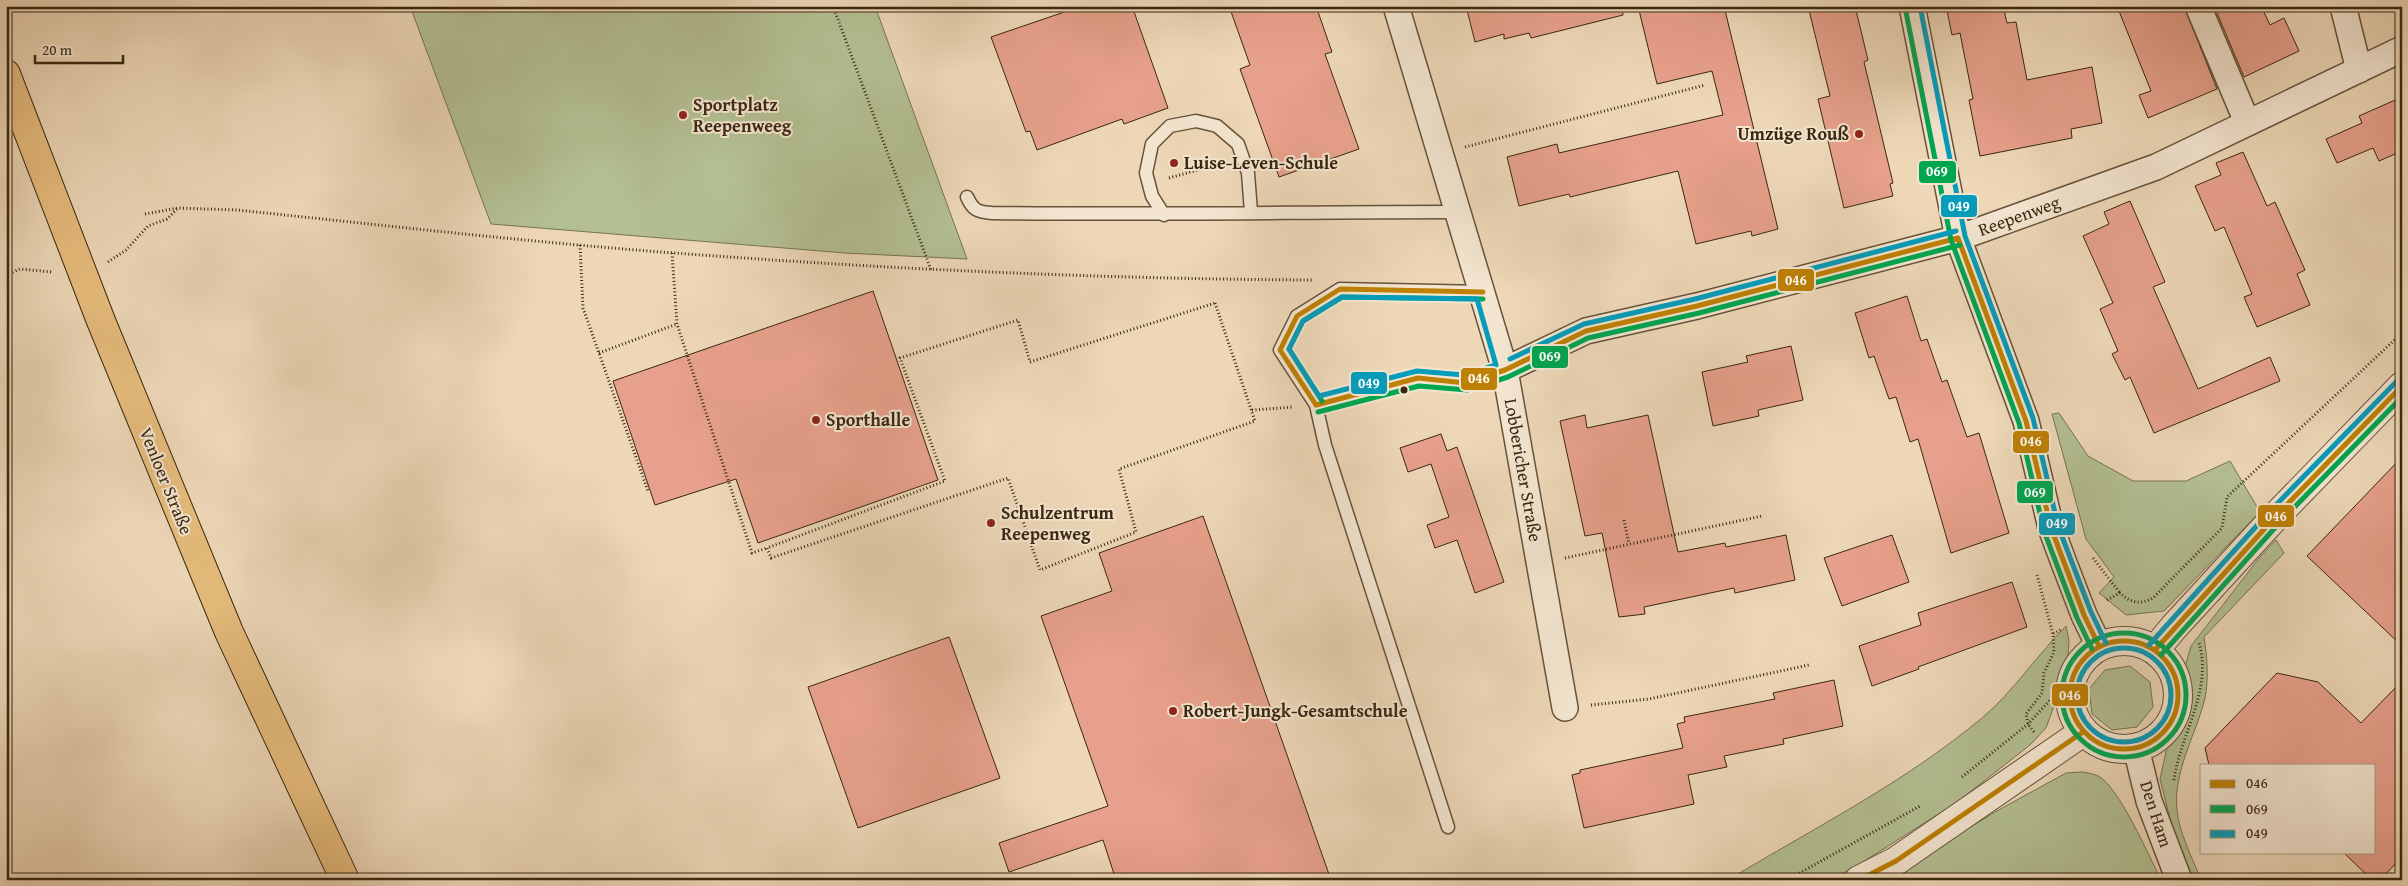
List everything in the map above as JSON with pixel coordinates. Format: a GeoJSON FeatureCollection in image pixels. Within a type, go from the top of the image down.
{"type":"FeatureCollection","features":[{"type":"Feature","properties":{"kind":"main road","name":"Venloer Straße"},"geometry":{"type":"LineString","coordinates":[[6,74],[85,281],[199,561],[229,632],[345,880]]}},
{"type":"Feature","properties":{"kind":"street","name":"Lobbericher Straße"},"geometry":{"type":"LineString","coordinates":[[1396,6],[1505,370],[1565,708]]}},
{"type":"Feature","properties":{"kind":"street"},"geometry":{"type":"LineString","coordinates":[[1912,6],[1958,238],[2026,421],[2051,528],[2084,615],[2099,646]]}},
{"type":"Feature","properties":{"kind":"street"},"geometry":{"type":"LineString","coordinates":[[2198,6],[2247,122]]}},
{"type":"Feature","properties":{"kind":"street"},"geometry":{"type":"LineString","coordinates":[[2344,6],[2359,70]]}},
{"type":"Feature","properties":{"kind":"street","name":"Reepenweg"},"geometry":{"type":"LineString","coordinates":[[1505,370],[1586,331],[1697,306],[1958,238],[2156,167],[2402,49]]}},
{"type":"Feature","properties":{"kind":"street"},"geometry":{"type":"LineString","coordinates":[[2155,650],[2174,626],[2276,516],[2402,386]]}},
{"type":"Feature","properties":{"kind":"street"},"geometry":{"type":"LineString","coordinates":[[2113,641],[2128,641],[2142,644],[2155,650],[2167,662],[2175,676],[2178,693],[2176,710],[2169,726],[2158,738],[2136,748],[2127,750],[2111,748],[2096,743],[2083,732],[2071,710],[2069,702],[2070,685],[2075,669],[2086,656],[2099,646],[2113,641]]}},
{"type":"Feature","properties":{"kind":"street"},"geometry":{"type":"LineString","coordinates":[[1859,880],[1896,860],[2083,732]]}},
{"type":"Feature","properties":{"kind":"street","name":"Den Ham"},"geometry":{"type":"LineString","coordinates":[[2136,748],[2149,801],[2179,880]]}},
{"type":"Feature","properties":{"kind":"lane"},"geometry":{"type":"LineString","coordinates":[[1164,215],[1152,196],[1146,173],[1152,144],[1170,126],[1196,121],[1217,126],[1238,144],[1248,173],[1251,212]]}},
{"type":"Feature","properties":{"kind":"lane"},"geometry":{"type":"LineString","coordinates":[[967,197],[972,208],[977,212],[1164,215],[1251,212],[1457,212]]}},
{"type":"Feature","properties":{"kind":"lane"},"geometry":{"type":"LineString","coordinates":[[1448,826],[1324,445],[1316,405],[1280,350],[1298,316],[1340,289],[1483,292]]}},
{"type":"Feature","properties":{"kind":"lane"},"geometry":{"type":"LineString","coordinates":[[1316,405],[1418,378],[1465,383],[1505,370]]}},
{"type":"Feature","properties":{"kind":"path"},"geometry":{"type":"LineString","coordinates":[[833,6],[931,270]]}},
{"type":"Feature","properties":{"kind":"path"},"geometry":{"type":"LineString","coordinates":[[1440,153],[1705,85]]}},
{"type":"Feature","properties":{"kind":"path"},"geometry":{"type":"LineString","coordinates":[[1149,183],[1243,158]]}},
{"type":"Feature","properties":{"kind":"path"},"geometry":{"type":"LineString","coordinates":[[145,214],[178,208],[237,210],[672,253],[931,270],[1179,279],[1315,280]]}},
{"type":"Feature","properties":{"kind":"path"},"geometry":{"type":"LineString","coordinates":[[580,245],[583,308],[648,491]]}},
{"type":"Feature","properties":{"kind":"path"},"geometry":{"type":"LineString","coordinates":[[672,253],[677,324],[752,553],[945,481],[900,358],[1018,320],[1030,362],[1216,303],[1255,421],[1118,469],[1136,532],[1040,570],[1008,478],[771,558],[767,548]]}},
{"type":"Feature","properties":{"kind":"path"},"geometry":{"type":"LineString","coordinates":[[6,275],[20,269]]}},
{"type":"Feature","properties":{"kind":"path"},"geometry":{"type":"LineString","coordinates":[[599,353],[677,324]]}},
{"type":"Feature","properties":{"kind":"path"},"geometry":{"type":"LineString","coordinates":[[2173,787],[2175,767],[2198,697],[2202,656],[2198,640],[2174,626],[2145,602],[2153,598],[2222,528],[2227,497],[2402,332]]}},
{"type":"Feature","properties":{"kind":"path"},"geometry":{"type":"LineString","coordinates":[[1252,410],[1316,405]]}},
{"type":"Feature","properties":{"kind":"path"},"geometry":{"type":"LineString","coordinates":[[1540,563],[1762,516]]}},
{"type":"Feature","properties":{"kind":"path"},"geometry":{"type":"LineString","coordinates":[[1624,520],[1629,544]]}},
{"type":"Feature","properties":{"kind":"path"},"geometry":{"type":"LineString","coordinates":[[2088,550],[2120,592]]}},
{"type":"Feature","properties":{"kind":"path"},"geometry":{"type":"LineString","coordinates":[[1565,708],[1649,699],[1809,665]]}},
{"type":"Feature","properties":{"kind":"path"},"geometry":{"type":"LineString","coordinates":[[1960,779],[2028,724],[2052,698],[2070,685]]}},
{"type":"Feature","properties":{"kind":"path"},"geometry":{"type":"LineString","coordinates":[[1787,880],[1922,805]]}},
{"type":"Feature","properties":{"kind":"green space","name":"Sportplatz Reepenweeg"},"geometry":{"type":"Polygon","coordinates":[[[410,6],[875,6],[967,259],[845,253],[491,224],[410,6]]]}},
{"type":"Feature","properties":{"kind":"green space"},"geometry":{"type":"Polygon","coordinates":[[[2059,413],[2088,456],[2133,481],[2186,481],[2230,461],[2260,512],[2164,611],[2126,615],[2099,593],[2114,577],[2086,539],[2052,414],[2059,413]]]}},
{"type":"Feature","properties":{"kind":"green space"},"geometry":{"type":"Polygon","coordinates":[[[2276,540],[2284,553],[2204,637],[2207,668],[2205,698],[2178,781],[2177,796],[2180,827],[2199,875],[2189,873],[2174,834],[2160,779],[2167,747],[2184,719],[2187,694],[2184,670],[2191,646],[2260,557],[2276,540]]]}},
{"type":"Feature","properties":{"kind":"green space"},"geometry":{"type":"Polygon","coordinates":[[[2066,626],[2069,641],[2068,656],[2059,675],[2055,703],[2046,728],[2030,745],[1956,803],[1855,867],[1829,880],[1728,880],[1858,804],[1922,763],[1952,741],[1994,707],[2066,626]]]}},
{"type":"Feature","properties":{"kind":"green space"},"geometry":{"type":"Polygon","coordinates":[[[2130,666],[2150,682],[2153,707],[2137,727],[2112,730],[2092,714],[2089,689],[2105,670],[2130,666]]]}},
{"type":"Feature","properties":{"kind":"green space"},"geometry":{"type":"Polygon","coordinates":[[[2083,772],[2098,776],[2115,793],[2133,823],[2161,880],[1884,880],[1995,812],[2066,773],[2083,772]]]}},
{"type":"Feature","properties":{"kind":"building"},"geometry":{"type":"Polygon","coordinates":[[[1082,6],[1132,6],[1168,108],[1124,124],[1122,119],[1037,150],[1030,131],[1026,132],[991,37],[1082,6]]]}},
{"type":"Feature","properties":{"kind":"building"},"geometry":{"type":"Polygon","coordinates":[[[1229,6],[1316,6],[1332,52],[1325,54],[1359,149],[1279,177],[1240,69],[1250,65],[1229,6]]]}},
{"type":"Feature","properties":{"kind":"building"},"geometry":{"type":"Polygon","coordinates":[[[1466,6],[1622,6],[1623,15],[1531,38],[1529,33],[1504,39],[1504,34],[1475,42],[1466,6]]]}},
{"type":"Feature","properties":{"kind":"building"},"geometry":{"type":"Polygon","coordinates":[[[1638,6],[1724,6],[1778,229],[1752,236],[1751,231],[1696,244],[1678,171],[1570,197],[1569,194],[1519,206],[1507,157],[1557,144],[1559,153],[1723,115],[1712,71],[1657,84],[1638,6]]]}},
{"type":"Feature","properties":{"kind":"building"},"geometry":{"type":"Polygon","coordinates":[[[1808,6],[1855,6],[1868,60],[1864,62],[1893,183],[1890,184],[1893,196],[1844,208],[1818,99],[1830,96],[1808,6]]]}},
{"type":"Feature","properties":{"kind":"building"},"geometry":{"type":"Polygon","coordinates":[[[1946,6],[2003,6],[2007,23],[2016,22],[2027,80],[2092,67],[2102,123],[2071,129],[2072,138],[1980,156],[1969,100],[1973,99],[1960,33],[1952,35],[1946,6]]]}},
{"type":"Feature","properties":{"kind":"building"},"geometry":{"type":"Polygon","coordinates":[[[2117,6],[2184,6],[2217,89],[2148,118],[2139,95],[2151,91],[2117,6]]]}},
{"type":"Feature","properties":{"kind":"building"},"geometry":{"type":"Polygon","coordinates":[[[2214,6],[2261,6],[2270,25],[2284,18],[2299,51],[2244,77],[2214,6]]]}},
{"type":"Feature","properties":{"kind":"building"},"geometry":{"type":"Polygon","coordinates":[[[2402,97],[2402,151],[2379,161],[2373,148],[2337,163],[2326,139],[2362,123],[2359,116],[2402,97]]]}},
{"type":"Feature","properties":{"kind":"building"},"geometry":{"type":"Polygon","coordinates":[[[2243,152],[2267,206],[2275,202],[2305,270],[2297,274],[2310,305],[2257,327],[2244,297],[2252,294],[2224,227],[2215,231],[2195,186],[2221,175],[2216,163],[2243,152]]]}},
{"type":"Feature","properties":{"kind":"building"},"geometry":{"type":"Polygon","coordinates":[[[2130,201],[2165,282],[2153,287],[2198,389],[2270,357],[2280,381],[2154,433],[2130,377],[2125,380],[2112,354],[2118,351],[2100,309],[2113,303],[2083,236],[2109,224],[2104,212],[2130,201]]]}},
{"type":"Feature","properties":{"kind":"building","name":"Sporthalle"},"geometry":{"type":"Polygon","coordinates":[[[873,291],[938,480],[758,543],[736,479],[655,505],[613,381],[873,291]]]}},
{"type":"Feature","properties":{"kind":"building"},"geometry":{"type":"Polygon","coordinates":[[[1907,296],[1921,341],[1927,339],[1942,382],[1947,380],[1967,437],[1979,433],[2009,533],[1951,553],[1918,439],[1910,442],[1896,397],[1889,399],[1874,356],[1869,358],[1855,313],[1907,296]]]}},
{"type":"Feature","properties":{"kind":"building"},"geometry":{"type":"Polygon","coordinates":[[[1791,346],[1803,400],[1758,410],[1759,416],[1713,426],[1702,372],[1748,362],[1746,356],[1791,346]]]}},
{"type":"Feature","properties":{"kind":"building"},"geometry":{"type":"Polygon","coordinates":[[[1585,415],[1587,428],[1648,415],[1678,552],[1725,543],[1726,547],[1786,535],[1795,580],[1735,593],[1734,588],[1644,607],[1645,614],[1619,617],[1602,533],[1585,536],[1560,421],[1585,415]]]}},
{"type":"Feature","properties":{"kind":"building"},"geometry":{"type":"Polygon","coordinates":[[[1441,434],[1447,451],[1457,447],[1504,582],[1475,593],[1457,540],[1435,548],[1427,525],[1449,517],[1431,464],[1408,472],[1400,448],[1441,434]]]}},
{"type":"Feature","properties":{"kind":"building"},"geometry":{"type":"Polygon","coordinates":[[[2402,457],[2402,646],[2307,556],[2402,457]]]}},
{"type":"Feature","properties":{"kind":"building","name":"Robert-Jungk-Gesamtschule"},"geometry":{"type":"Polygon","coordinates":[[[1203,516],[1331,880],[1116,880],[1103,840],[1009,872],[999,843],[1108,806],[1041,616],[1112,591],[1099,553],[1203,516]]]}},
{"type":"Feature","properties":{"kind":"building"},"geometry":{"type":"Polygon","coordinates":[[[1892,535],[1909,582],[1842,606],[1824,558],[1892,535]]]}},
{"type":"Feature","properties":{"kind":"building"},"geometry":{"type":"Polygon","coordinates":[[[2012,582],[2027,627],[1872,686],[1859,646],[1921,625],[1918,613],[2012,582]]]}},
{"type":"Feature","properties":{"kind":"building"},"geometry":{"type":"Polygon","coordinates":[[[949,637],[1000,778],[858,828],[808,687],[949,637]]]}},
{"type":"Feature","properties":{"kind":"building"},"geometry":{"type":"Polygon","coordinates":[[[2277,673],[2318,682],[2361,723],[2402,681],[2402,857],[2380,880],[2372,880],[2345,854],[2376,854],[2376,764],[2209,764],[2205,748],[2277,673]]]}},
{"type":"Feature","properties":{"kind":"building"},"geometry":{"type":"Polygon","coordinates":[[[1834,680],[1843,726],[1783,739],[1784,744],[1724,756],[1727,767],[1688,775],[1694,804],[1584,828],[1572,775],[1580,773],[1580,770],[1683,748],[1677,724],[1685,722],[1684,717],[1775,699],[1773,693],[1834,680]]]}},
{"type":"Feature","properties":{"kind":"transit line","name":"049"},"geometry":{"type":"LineString","coordinates":[[1920,6],[1965,236],[2033,418],[2058,526],[2091,612],[2106,643]]}},
{"type":"Feature","properties":{"kind":"transit line","name":"069"},"geometry":{"type":"LineString","coordinates":[[1905,7],[1951,240],[2019,423],[2044,531],[2077,618],[2092,649]]}},
{"type":"Feature","properties":{"kind":"transit line","name":"049"},"geometry":{"type":"LineString","coordinates":[[1510,359],[1584,324],[1695,299],[1956,231]]}},
{"type":"Feature","properties":{"kind":"transit line","name":"046"},"geometry":{"type":"LineString","coordinates":[[1958,238],[2026,421],[2051,528],[2084,615],[2099,646]]}},
{"type":"Feature","properties":{"kind":"transit line","name":"046"},"geometry":{"type":"LineString","coordinates":[[1316,405],[1418,378],[1465,383],[1505,370],[1586,331],[1697,306],[1958,238]]}},
{"type":"Feature","properties":{"kind":"transit line","name":"069"},"geometry":{"type":"LineString","coordinates":[[1318,412],[1419,386],[1467,390],[1508,377],[1588,338],[1699,313],[1960,245]]}},
{"type":"Feature","properties":{"kind":"transit line","name":"046"},"geometry":{"type":"LineString","coordinates":[[1316,405],[1280,350],[1297,316],[1340,289],[1483,292]]}},
{"type":"Feature","properties":{"kind":"transit line","name":"069"},"geometry":{"type":"LineString","coordinates":[[1322,401],[1289,349],[1303,321],[1342,297],[1483,299]]}},
{"type":"Feature","properties":{"kind":"transit line","name":"049"},"geometry":{"type":"LineString","coordinates":[[1342,297],[1477,299],[1496,365],[1464,375],[1417,371],[1319,396],[1289,349],[1303,321],[1342,297]]}},
{"type":"Feature","properties":{"kind":"transit line","name":"049"},"geometry":{"type":"LineString","coordinates":[[2149,645],[2270,511],[2397,381]]}},
{"type":"Feature","properties":{"kind":"transit line","name":"046"},"geometry":{"type":"LineString","coordinates":[[2155,650],[2276,516],[2402,386]]}},
{"type":"Feature","properties":{"kind":"transit line","name":"069"},"geometry":{"type":"LineString","coordinates":[[2161,655],[2281,521],[2402,397]]}},
{"type":"Feature","properties":{"kind":"transit line","name":"069"},"geometry":{"type":"LineString","coordinates":[[2124,633],[2148,638],[2168,651],[2181,671],[2186,695],[2181,719],[2168,739],[2148,752],[2124,757],[2100,752],[2080,739],[2067,719],[2062,695],[2067,671],[2080,651],[2100,638],[2124,633]]}},
{"type":"Feature","properties":{"kind":"transit line","name":"046"},"geometry":{"type":"LineString","coordinates":[[2124,641],[2145,645],[2162,657],[2174,674],[2178,695],[2174,716],[2162,733],[2145,745],[2124,749],[2103,745],[2086,733],[2074,716],[2070,695],[2074,674],[2086,657],[2103,645],[2124,641]]}},
{"type":"Feature","properties":{"kind":"transit line","name":"049"},"geometry":{"type":"LineString","coordinates":[[2124,648],[2142,652],[2157,662],[2167,677],[2171,695],[2167,713],[2157,728],[2142,738],[2124,742],[2106,738],[2091,728],[2081,713],[2077,695],[2081,677],[2091,662],[2106,652],[2124,648]]}},
{"type":"Feature","properties":{"kind":"transit line","name":"046"},"geometry":{"type":"LineString","coordinates":[[1859,880],[1896,861],[2083,732]]}},
{"type":"Feature","properties":{"kind":"place","name":"Sportplatz Reepenweeg"},"geometry":{"type":"Point","coordinates":[683,115]}},
{"type":"Feature","properties":{"kind":"place","name":"Umzüge Rouß"},"geometry":{"type":"Point","coordinates":[1859,134]}},
{"type":"Feature","properties":{"kind":"place","name":"Luise-Leven-Schule"},"geometry":{"type":"Point","coordinates":[1174,163]}},
{"type":"Feature","properties":{"kind":"place","name":"Sporthalle"},"geometry":{"type":"Point","coordinates":[816,420]}},
{"type":"Feature","properties":{"kind":"place","name":"Schulzentrum Reepenweg"},"geometry":{"type":"Point","coordinates":[991,523]}},
{"type":"Feature","properties":{"kind":"place","name":"Robert-Jungk-Gesamtschule"},"geometry":{"type":"Point","coordinates":[1173,711]}}]}
